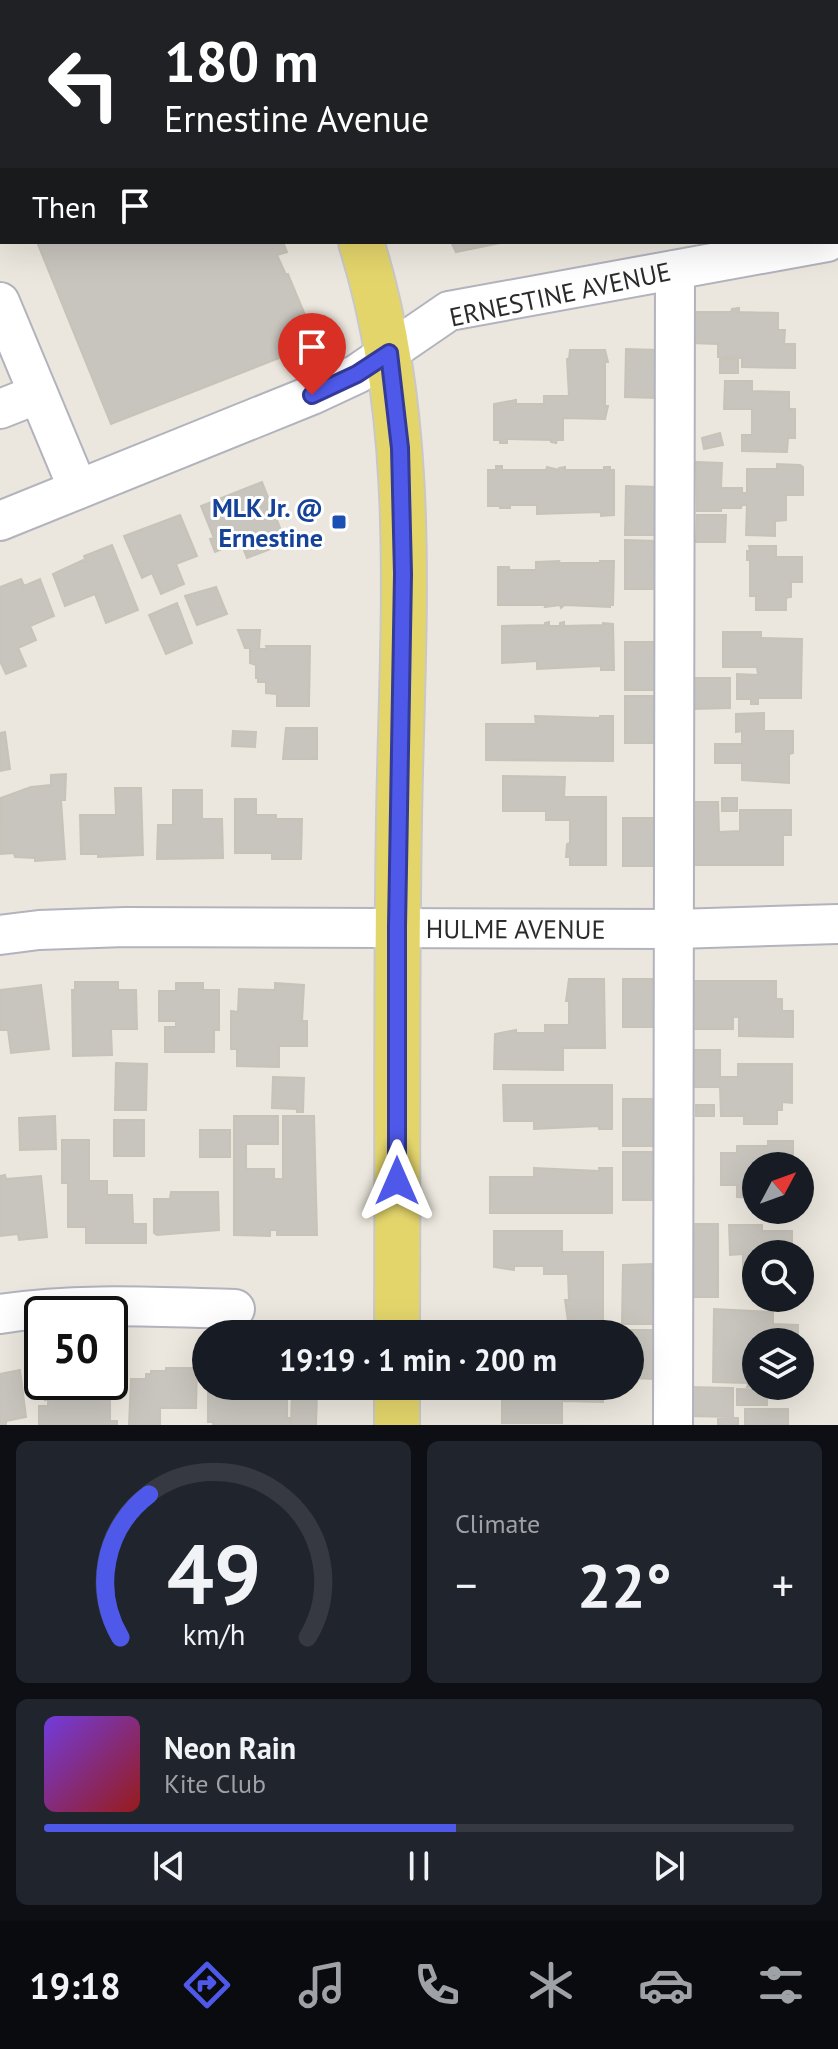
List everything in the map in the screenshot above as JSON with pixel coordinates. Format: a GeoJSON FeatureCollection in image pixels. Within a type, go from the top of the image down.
{"type":"FeatureCollection","features":[{"type":"Feature","properties":{"kind":"main road"},"geometry":{"type":"LineString","coordinates":[[362,244],[377,292],[389,353],[400,448],[403,574],[397,927],[397,1320]]}},
{"type":"Feature","properties":{"kind":"main road"},"geometry":{"type":"LineString","coordinates":[[397,1400],[397,1425]]}},
{"type":"Feature","properties":{"kind":"street","name":"ERNESTINE AVENUE"},"geometry":{"type":"LineString","coordinates":[[0,521],[357,374],[449,311],[816,244]]}},
{"type":"Feature","properties":{"kind":"street"},"geometry":{"type":"LineString","coordinates":[[673,1425],[675,270]]}},
{"type":"Feature","properties":{"kind":"street"},"geometry":{"type":"LineString","coordinates":[[0,302],[78,489]]}},
{"type":"Feature","properties":{"kind":"street"},"geometry":{"type":"LineString","coordinates":[[0,409],[38,394]]}},
{"type":"Feature","properties":{"kind":"street","name":"HULME AVENUE"},"geometry":{"type":"LineString","coordinates":[[0,935],[39,930],[125,927],[676,929],[838,924]]}},
{"type":"Feature","properties":{"kind":"street"},"geometry":{"type":"LineString","coordinates":[[0,1314],[31,1309],[111,1306],[235,1309]]}},
{"type":"Feature","properties":{"kind":"building"},"geometry":{"type":"Polygon","coordinates":[[[38,244],[284,244],[287,252],[277,255],[305,315],[305,330],[298,343],[285,351],[287,355],[111,424],[38,244]]]}},
{"type":"Feature","properties":{"kind":"building"},"geometry":{"type":"Polygon","coordinates":[[[452,244],[495,244],[456,252],[452,244]]]}},
{"type":"Feature","properties":{"kind":"building"},"geometry":{"type":"Polygon","coordinates":[[[739,308],[739,312],[778,313],[778,330],[785,330],[784,344],[795,344],[795,368],[742,367],[742,358],[718,357],[718,344],[691,343],[692,312],[731,312],[739,308]]]}},
{"type":"Feature","properties":{"kind":"building"},"geometry":{"type":"Polygon","coordinates":[[[626,349],[657,350],[656,398],[625,397],[626,349]]]}},
{"type":"Feature","properties":{"kind":"building"},"geometry":{"type":"Polygon","coordinates":[[[570,350],[605,350],[608,362],[605,362],[605,406],[608,406],[605,419],[563,418],[563,440],[556,443],[551,440],[507,439],[507,443],[500,443],[500,440],[494,440],[494,404],[516,400],[516,404],[544,404],[544,396],[569,396],[567,359],[570,350]]]}},
{"type":"Feature","properties":{"kind":"building"},"geometry":{"type":"Polygon","coordinates":[[[720,359],[738,359],[738,373],[720,373],[720,359]]]}},
{"type":"Feature","properties":{"kind":"building"},"geometry":{"type":"Polygon","coordinates":[[[725,381],[752,381],[752,391],[789,392],[789,409],[795,409],[795,438],[788,438],[787,452],[742,451],[742,435],[752,435],[752,409],[724,409],[725,381]]]}},
{"type":"Feature","properties":{"kind":"building"},"geometry":{"type":"Polygon","coordinates":[[[720,433],[723,445],[704,449],[702,438],[720,433]]]}},
{"type":"Feature","properties":{"kind":"building"},"geometry":{"type":"Polygon","coordinates":[[[696,462],[722,463],[721,488],[742,488],[742,493],[747,493],[747,469],[777,469],[777,464],[800,465],[803,467],[803,495],[786,495],[786,520],[775,521],[775,536],[746,535],[747,505],[721,508],[721,511],[697,511],[696,462]]]}},
{"type":"Feature","properties":{"kind":"building"},"geometry":{"type":"Polygon","coordinates":[[[496,466],[502,466],[502,470],[546,470],[547,467],[559,470],[565,467],[565,470],[604,470],[604,467],[610,467],[614,470],[614,515],[601,516],[601,512],[537,514],[537,505],[510,505],[510,508],[488,506],[488,470],[496,470],[496,466]]]}},
{"type":"Feature","properties":{"kind":"building"},"geometry":{"type":"Polygon","coordinates":[[[262,482],[286,543],[247,558],[238,535],[231,538],[234,544],[215,552],[210,539],[214,538],[201,506],[262,482]]]}},
{"type":"Feature","properties":{"kind":"building"},"geometry":{"type":"Polygon","coordinates":[[[626,486],[657,487],[656,535],[625,535],[626,486]]]}},
{"type":"Feature","properties":{"kind":"building"},"geometry":{"type":"Polygon","coordinates":[[[180,515],[197,556],[176,564],[184,584],[161,594],[152,573],[142,578],[124,536],[180,515]]]}},
{"type":"Feature","properties":{"kind":"building"},"geometry":{"type":"Polygon","coordinates":[[[697,515],[726,515],[725,542],[696,542],[697,515]]]}},
{"type":"Feature","properties":{"kind":"building"},"geometry":{"type":"Polygon","coordinates":[[[625,540],[656,541],[656,589],[625,589],[625,540]]]}},
{"type":"Feature","properties":{"kind":"building"},"geometry":{"type":"Polygon","coordinates":[[[112,545],[138,610],[106,623],[95,594],[65,606],[53,574],[86,561],[84,556],[112,545]]]}},
{"type":"Feature","properties":{"kind":"building"},"geometry":{"type":"Polygon","coordinates":[[[749,546],[776,546],[776,557],[802,557],[802,582],[791,582],[791,597],[786,598],[786,610],[756,610],[756,596],[750,596],[749,546]]]}},
{"type":"Feature","properties":{"kind":"building"},"geometry":{"type":"Polygon","coordinates":[[[614,561],[613,605],[564,605],[561,608],[560,605],[498,605],[498,567],[536,570],[536,562],[614,561]]]}},
{"type":"Feature","properties":{"kind":"building"},"geometry":{"type":"Polygon","coordinates":[[[21,579],[24,586],[40,579],[54,616],[30,626],[36,640],[18,648],[26,666],[6,674],[0,661],[0,587],[21,579]]]}},
{"type":"Feature","properties":{"kind":"building"},"geometry":{"type":"Polygon","coordinates":[[[216,587],[227,614],[197,625],[185,596],[216,587]]]}},
{"type":"Feature","properties":{"kind":"building"},"geometry":{"type":"Polygon","coordinates":[[[177,603],[192,643],[166,654],[149,615],[177,603]]]}},
{"type":"Feature","properties":{"kind":"building"},"geometry":{"type":"Polygon","coordinates":[[[549,622],[549,626],[560,626],[564,622],[564,626],[613,624],[614,670],[601,670],[601,666],[537,669],[537,661],[502,663],[502,626],[545,625],[549,622]]]}},
{"type":"Feature","properties":{"kind":"building"},"geometry":{"type":"Polygon","coordinates":[[[238,630],[260,630],[259,649],[267,649],[266,646],[310,646],[309,706],[277,706],[277,694],[266,693],[266,682],[258,682],[256,665],[250,663],[250,648],[245,648],[238,630]]]}},
{"type":"Feature","properties":{"kind":"building"},"geometry":{"type":"Polygon","coordinates":[[[723,632],[761,632],[761,638],[802,639],[801,698],[758,698],[758,704],[751,704],[751,699],[737,699],[737,674],[758,675],[757,667],[723,667],[723,632]]]}},
{"type":"Feature","properties":{"kind":"building"},"geometry":{"type":"Polygon","coordinates":[[[625,642],[656,642],[656,690],[625,690],[625,642]]]}},
{"type":"Feature","properties":{"kind":"building"},"geometry":{"type":"Polygon","coordinates":[[[693,678],[730,678],[730,708],[693,709],[693,678]]]}},
{"type":"Feature","properties":{"kind":"building"},"geometry":{"type":"Polygon","coordinates":[[[625,696],[656,696],[656,743],[625,743],[625,696]]]}},
{"type":"Feature","properties":{"kind":"building"},"geometry":{"type":"Polygon","coordinates":[[[764,713],[764,731],[793,731],[789,783],[742,780],[742,763],[715,763],[715,744],[742,744],[742,731],[736,732],[736,714],[764,713]]]}},
{"type":"Feature","properties":{"kind":"building"},"geometry":{"type":"Polygon","coordinates":[[[535,716],[613,716],[613,761],[486,760],[486,724],[536,724],[535,716]]]}},
{"type":"Feature","properties":{"kind":"building"},"geometry":{"type":"Polygon","coordinates":[[[286,728],[317,728],[317,759],[283,759],[286,728]]]}},
{"type":"Feature","properties":{"kind":"building"},"geometry":{"type":"Polygon","coordinates":[[[233,731],[256,732],[255,747],[232,746],[233,731]]]}},
{"type":"Feature","properties":{"kind":"building"},"geometry":{"type":"Polygon","coordinates":[[[5,732],[10,769],[0,771],[0,733],[5,732]]]}},
{"type":"Feature","properties":{"kind":"building"},"geometry":{"type":"Polygon","coordinates":[[[66,774],[65,800],[61,800],[65,859],[35,861],[35,858],[15,857],[14,853],[0,854],[1,798],[31,787],[51,785],[51,775],[66,774]]]}},
{"type":"Feature","properties":{"kind":"building"},"geometry":{"type":"Polygon","coordinates":[[[503,776],[565,777],[564,797],[606,797],[606,865],[570,865],[570,857],[566,857],[567,844],[570,843],[570,820],[546,820],[546,811],[503,811],[503,776]]]}},
{"type":"Feature","properties":{"kind":"building"},"geometry":{"type":"Polygon","coordinates":[[[115,788],[141,788],[143,855],[98,857],[98,854],[81,854],[80,815],[116,815],[115,788]]]}},
{"type":"Feature","properties":{"kind":"building"},"geometry":{"type":"Polygon","coordinates":[[[173,790],[202,790],[202,819],[222,819],[223,858],[157,859],[158,825],[173,825],[173,790]]]}},
{"type":"Feature","properties":{"kind":"building"},"geometry":{"type":"Polygon","coordinates":[[[722,798],[737,798],[737,811],[722,811],[722,798]]]}},
{"type":"Feature","properties":{"kind":"building"},"geometry":{"type":"Polygon","coordinates":[[[235,799],[256,799],[256,815],[302,819],[301,859],[272,859],[272,853],[235,853],[235,799]]]}},
{"type":"Feature","properties":{"kind":"building"},"geometry":{"type":"Polygon","coordinates":[[[689,802],[718,802],[719,832],[740,831],[740,810],[791,810],[791,835],[783,835],[783,865],[690,865],[689,802]]]}},
{"type":"Feature","properties":{"kind":"building"},"geometry":{"type":"Polygon","coordinates":[[[623,818],[655,818],[655,866],[623,866],[623,818]]]}},
{"type":"Feature","properties":{"kind":"building"},"geometry":{"type":"Polygon","coordinates":[[[569,979],[604,979],[605,1048],[563,1048],[563,1070],[494,1069],[495,1034],[516,1030],[516,1033],[545,1033],[545,1025],[569,1025],[569,1001],[566,1001],[569,979]]]}},
{"type":"Feature","properties":{"kind":"building"},"geometry":{"type":"Polygon","coordinates":[[[623,979],[655,979],[654,1027],[623,1027],[623,979]]]}},
{"type":"Feature","properties":{"kind":"building"},"geometry":{"type":"Polygon","coordinates":[[[688,981],[776,981],[776,999],[782,999],[782,1011],[793,1011],[793,1037],[739,1036],[739,1017],[733,1017],[733,1029],[688,1029],[688,981]]]}},
{"type":"Feature","properties":{"kind":"building"},"geometry":{"type":"Polygon","coordinates":[[[75,982],[118,982],[118,990],[136,990],[137,1029],[111,1029],[112,1055],[73,1056],[72,990],[75,990],[75,982]]]}},
{"type":"Feature","properties":{"kind":"building"},"geometry":{"type":"Polygon","coordinates":[[[176,983],[203,983],[203,990],[219,990],[219,1030],[214,1030],[214,1052],[165,1052],[165,1027],[176,1027],[176,1021],[159,1021],[159,991],[176,991],[176,983]]]}},
{"type":"Feature","properties":{"kind":"building"},"geometry":{"type":"Polygon","coordinates":[[[275,983],[304,985],[302,1021],[307,1021],[307,1046],[279,1046],[279,1067],[237,1066],[237,1049],[231,1049],[231,1011],[238,1012],[239,989],[275,990],[275,983]]]}},
{"type":"Feature","properties":{"kind":"building"},"geometry":{"type":"Polygon","coordinates":[[[41,985],[49,1049],[11,1053],[8,1030],[0,1030],[0,990],[41,985]]]}},
{"type":"Feature","properties":{"kind":"building"},"geometry":{"type":"Polygon","coordinates":[[[688,1050],[720,1050],[720,1077],[738,1077],[738,1064],[792,1064],[792,1103],[782,1102],[782,1110],[777,1110],[777,1124],[744,1124],[744,1116],[721,1116],[720,1087],[689,1087],[688,1050]]]}},
{"type":"Feature","properties":{"kind":"building"},"geometry":{"type":"Polygon","coordinates":[[[116,1063],[147,1064],[146,1110],[115,1110],[116,1063]]]}},
{"type":"Feature","properties":{"kind":"building"},"geometry":{"type":"Polygon","coordinates":[[[273,1077],[304,1078],[303,1112],[272,1108],[273,1077]]]}},
{"type":"Feature","properties":{"kind":"building"},"geometry":{"type":"Polygon","coordinates":[[[503,1085],[612,1085],[612,1129],[599,1129],[599,1126],[534,1129],[534,1121],[504,1121],[503,1085]]]}},
{"type":"Feature","properties":{"kind":"building"},"geometry":{"type":"Polygon","coordinates":[[[623,1099],[655,1099],[654,1146],[623,1146],[623,1099]]]}},
{"type":"Feature","properties":{"kind":"building"},"geometry":{"type":"Polygon","coordinates":[[[696,1105],[714,1105],[714,1116],[696,1116],[696,1105]]]}},
{"type":"Feature","properties":{"kind":"building"},"geometry":{"type":"Polygon","coordinates":[[[55,1116],[56,1149],[20,1150],[19,1118],[55,1116]]]}},
{"type":"Feature","properties":{"kind":"building"},"geometry":{"type":"Polygon","coordinates":[[[234,1116],[278,1116],[278,1144],[246,1144],[246,1169],[274,1169],[274,1179],[283,1179],[283,1116],[314,1116],[317,1235],[277,1235],[277,1230],[270,1230],[270,1236],[234,1235],[234,1116]]]}},
{"type":"Feature","properties":{"kind":"building"},"geometry":{"type":"Polygon","coordinates":[[[114,1120],[144,1120],[144,1156],[114,1156],[114,1120]]]}},
{"type":"Feature","properties":{"kind":"building"},"geometry":{"type":"Polygon","coordinates":[[[200,1130],[230,1130],[230,1157],[200,1157],[200,1130]]]}},
{"type":"Feature","properties":{"kind":"building"},"geometry":{"type":"Polygon","coordinates":[[[62,1140],[89,1140],[89,1181],[107,1181],[107,1195],[132,1195],[133,1224],[146,1224],[146,1243],[86,1243],[86,1227],[68,1227],[68,1183],[62,1183],[62,1140]]]}},
{"type":"Feature","properties":{"kind":"building"},"geometry":{"type":"Polygon","coordinates":[[[768,1141],[793,1141],[793,1152],[742,1152],[742,1197],[737,1197],[737,1185],[721,1185],[721,1153],[737,1153],[737,1146],[768,1146],[768,1141]]]}},
{"type":"Feature","properties":{"kind":"building"},"geometry":{"type":"Polygon","coordinates":[[[623,1152],[654,1152],[654,1200],[623,1200],[623,1152]]]}},
{"type":"Feature","properties":{"kind":"building"},"geometry":{"type":"Polygon","coordinates":[[[534,1168],[599,1171],[599,1168],[612,1168],[612,1213],[490,1213],[490,1177],[534,1177],[534,1168]]]}},
{"type":"Feature","properties":{"kind":"building"},"geometry":{"type":"Polygon","coordinates":[[[5,1175],[6,1179],[41,1176],[47,1237],[19,1240],[18,1234],[0,1236],[0,1176],[5,1175]]]}},
{"type":"Feature","properties":{"kind":"building"},"geometry":{"type":"Polygon","coordinates":[[[171,1192],[218,1192],[219,1230],[154,1233],[154,1199],[170,1199],[171,1192]]]}},
{"type":"Feature","properties":{"kind":"building"},"geometry":{"type":"Polygon","coordinates":[[[687,1224],[718,1224],[718,1297],[688,1297],[687,1224]]]}},
{"type":"Feature","properties":{"kind":"building"},"geometry":{"type":"Polygon","coordinates":[[[729,1225],[762,1225],[762,1231],[792,1231],[792,1240],[742,1240],[742,1254],[730,1255],[729,1225]]]}},
{"type":"Feature","properties":{"kind":"building"},"geometry":{"type":"Polygon","coordinates":[[[494,1231],[562,1231],[562,1252],[603,1252],[603,1320],[568,1320],[565,1300],[569,1300],[568,1274],[544,1274],[544,1266],[514,1266],[514,1270],[494,1267],[494,1231]]]}},
{"type":"Feature","properties":{"kind":"building"},"geometry":{"type":"Polygon","coordinates":[[[652,1264],[654,1324],[644,1324],[644,1320],[622,1320],[623,1265],[652,1264]]]}},
{"type":"Feature","properties":{"kind":"building"},"geometry":{"type":"Polygon","coordinates":[[[714,1309],[773,1312],[773,1324],[798,1325],[798,1328],[742,1328],[742,1383],[713,1382],[714,1309]]]}},
{"type":"Feature","properties":{"kind":"building"},"geometry":{"type":"Polygon","coordinates":[[[644,1330],[654,1330],[653,1379],[644,1379],[644,1330]]]}},
{"type":"Feature","properties":{"kind":"building"},"geometry":{"type":"Polygon","coordinates":[[[166,1368],[192,1368],[192,1400],[196,1400],[196,1408],[160,1408],[160,1425],[129,1425],[131,1379],[146,1379],[146,1374],[151,1374],[151,1371],[166,1371],[166,1368]]]}},
{"type":"Feature","properties":{"kind":"building"},"geometry":{"type":"Polygon","coordinates":[[[20,1370],[26,1417],[0,1425],[0,1374],[20,1370]]]}},
{"type":"Feature","properties":{"kind":"building"},"geometry":{"type":"Polygon","coordinates":[[[687,1387],[733,1388],[733,1417],[686,1416],[687,1387]]]}},
{"type":"Feature","properties":{"kind":"building"},"geometry":{"type":"Polygon","coordinates":[[[737,1389],[742,1389],[742,1400],[767,1400],[767,1405],[737,1405],[737,1389]]]}},
{"type":"Feature","properties":{"kind":"building"},"geometry":{"type":"Polygon","coordinates":[[[48,1400],[110,1400],[110,1421],[117,1421],[117,1425],[39,1425],[39,1406],[48,1406],[48,1400]]]}},
{"type":"Feature","properties":{"kind":"building"},"geometry":{"type":"Polygon","coordinates":[[[208,1400],[287,1400],[287,1418],[290,1418],[290,1425],[213,1425],[213,1422],[208,1422],[208,1400]]]}},
{"type":"Feature","properties":{"kind":"building"},"geometry":{"type":"Polygon","coordinates":[[[292,1400],[317,1400],[316,1425],[291,1425],[292,1400]]]}},
{"type":"Feature","properties":{"kind":"building"},"geometry":{"type":"Polygon","coordinates":[[[502,1400],[603,1400],[562,1401],[562,1423],[502,1423],[502,1400]]]}},
{"type":"Feature","properties":{"kind":"building"},"geometry":{"type":"Polygon","coordinates":[[[745,1409],[788,1409],[788,1425],[745,1425],[745,1409]]]}},
{"type":"Feature","properties":{"kind":"building"},"geometry":{"type":"Polygon","coordinates":[[[718,1418],[738,1418],[738,1425],[718,1425],[718,1418]]]}},
{"type":"Feature","properties":{"kind":"place","name":"MLK Jr. @ Ernestine"},"geometry":{"type":"Point","coordinates":[339,522]}},
{"type":"Feature","properties":{"kind":"route"},"geometry":{"type":"LineString","coordinates":[[312,395],[357,374],[389,353],[400,448],[403,574],[397,927],[397,1181]]}}]}
